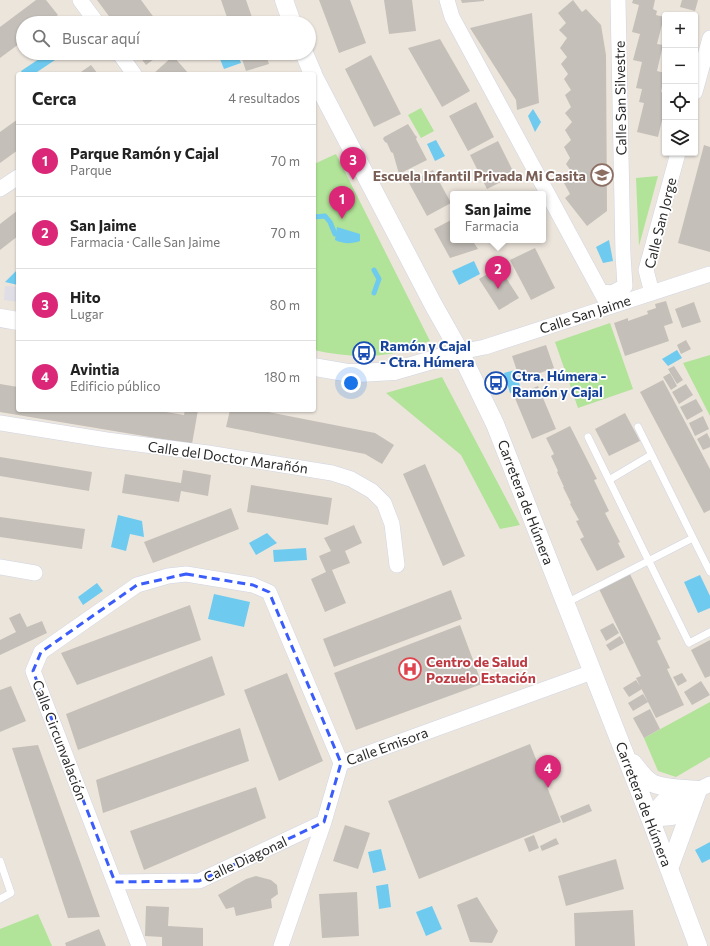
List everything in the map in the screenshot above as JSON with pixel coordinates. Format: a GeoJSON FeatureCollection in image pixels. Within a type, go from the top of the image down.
{"type":"FeatureCollection","features":[{"type":"Feature","properties":{"kind":"street"},"geometry":{"type":"LineString","coordinates":[[80,0],[92,16]]}},
{"type":"Feature","properties":{"kind":"street"},"geometry":{"type":"LineString","coordinates":[[284,0],[290,16]]}},
{"type":"Feature","properties":{"kind":"street"},"geometry":{"type":"LineString","coordinates":[[447,0],[452,17],[609,307]]}},
{"type":"Feature","properties":{"kind":"street","name":"Calle San Silvestre"},"geometry":{"type":"LineString","coordinates":[[618,0],[623,255],[627,293]]}},
{"type":"Feature","properties":{"kind":"street"},"geometry":{"type":"LineString","coordinates":[[697,84],[710,38]]}},
{"type":"Feature","properties":{"kind":"street"},"geometry":{"type":"LineString","coordinates":[[124,60],[133,72]]}},
{"type":"Feature","properties":{"kind":"street"},"geometry":{"type":"LineString","coordinates":[[307,60],[312,72]]}},
{"type":"Feature","properties":{"kind":"street","name":"Carretera de Húmera"},"geometry":{"type":"LineString","coordinates":[[316,81],[434,306],[460,352],[495,424],[650,818],[698,946]]}},
{"type":"Feature","properties":{"kind":"street","name":"Calle San Jorge"},"geometry":{"type":"LineString","coordinates":[[652,293],[646,270],[677,156]]}},
{"type":"Feature","properties":{"kind":"street"},"geometry":{"type":"LineString","coordinates":[[0,189],[16,178]]}},
{"type":"Feature","properties":{"kind":"street"},"geometry":{"type":"LineString","coordinates":[[624,269],[636,273],[646,270]]}},
{"type":"Feature","properties":{"kind":"street","name":"Calle San Jaime"},"geometry":{"type":"LineString","coordinates":[[460,352],[485,347],[609,307],[627,293],[652,293],[710,274]]}},
{"type":"Feature","properties":{"kind":"street"},"geometry":{"type":"LineString","coordinates":[[602,292],[627,293]]}},
{"type":"Feature","properties":{"kind":"street"},"geometry":{"type":"LineString","coordinates":[[0,318],[16,321]]}},
{"type":"Feature","properties":{"kind":"street"},"geometry":{"type":"LineString","coordinates":[[316,367],[354,373],[394,371],[460,352]]}},
{"type":"Feature","properties":{"kind":"street","name":"Calle del Doctor Marañón"},"geometry":{"type":"LineString","coordinates":[[0,424],[208,453],[332,473],[352,479],[372,491],[384,503],[392,524],[397,565]]}},
{"type":"Feature","properties":{"kind":"street"},"geometry":{"type":"LineString","coordinates":[[0,567],[35,573]]}},
{"type":"Feature","properties":{"kind":"street","name":"Calle Circunvalación"},"geometry":{"type":"LineString","coordinates":[[139,946],[34,671],[40,652],[137,585],[168,576],[186,574],[253,585],[269,592],[341,763]]}},
{"type":"Feature","properties":{"kind":"street","name":"Calle Emisora"},"geometry":{"type":"LineString","coordinates":[[281,946],[324,822],[341,763],[592,672]]}},
{"type":"Feature","properties":{"kind":"street"},"geometry":{"type":"LineString","coordinates":[[622,749],[644,777],[651,783],[660,786],[704,787]]}},
{"type":"Feature","properties":{"kind":"street"},"geometry":{"type":"LineString","coordinates":[[650,818],[666,800],[704,787]]}},
{"type":"Feature","properties":{"kind":"street"},"geometry":{"type":"LineString","coordinates":[[669,869],[704,787]]}},
{"type":"Feature","properties":{"kind":"street","name":"Calle Diagonal"},"geometry":{"type":"LineString","coordinates":[[115,882],[199,881],[324,822]]}},
{"type":"Feature","properties":{"kind":"lane"},"geometry":{"type":"LineString","coordinates":[[638,427],[710,572]]}},
{"type":"Feature","properties":{"kind":"lane"},"geometry":{"type":"LineString","coordinates":[[588,437],[689,643],[710,632]]}},
{"type":"Feature","properties":{"kind":"lane"},"geometry":{"type":"LineString","coordinates":[[609,480],[651,455]]}},
{"type":"Feature","properties":{"kind":"lane"},"geometry":{"type":"LineString","coordinates":[[565,604],[692,538]]}},
{"type":"Feature","properties":{"kind":"lane"},"geometry":{"type":"LineString","coordinates":[[0,861],[11,893],[0,899]]}},
{"type":"Feature","properties":{"kind":"highlighted area"},"geometry":{"type":"Polygon","coordinates":[[[186,574],[253,585],[269,592],[341,763],[324,822],[199,881],[115,882],[33,671],[41,652],[137,585],[186,574]]]}},
{"type":"Feature","properties":{"kind":"shaded area"},"geometry":{"type":"Polygon","coordinates":[[[5,286],[16,287],[16,302],[4,300],[5,286]]]}},
{"type":"Feature","properties":{"kind":"green space"},"geometry":{"type":"Polygon","coordinates":[[[421,108],[434,131],[421,138],[408,115],[421,108]]]}},
{"type":"Feature","properties":{"kind":"green space"},"geometry":{"type":"Polygon","coordinates":[[[336,154],[430,341],[399,352],[385,355],[344,355],[316,350],[316,163],[336,154]]]}},
{"type":"Feature","properties":{"kind":"green space"},"geometry":{"type":"Polygon","coordinates":[[[658,176],[639,246],[636,178],[658,176]]]}},
{"type":"Feature","properties":{"kind":"green space"},"geometry":{"type":"Polygon","coordinates":[[[610,323],[633,389],[578,408],[555,342],[610,323]]]}},
{"type":"Feature","properties":{"kind":"green space"},"geometry":{"type":"Polygon","coordinates":[[[710,355],[710,416],[683,363],[710,355]]]}},
{"type":"Feature","properties":{"kind":"green space"},"geometry":{"type":"Polygon","coordinates":[[[442,377],[520,525],[500,529],[461,455],[386,393],[442,377]]]}},
{"type":"Feature","properties":{"kind":"green space"},"geometry":{"type":"Polygon","coordinates":[[[710,702],[710,757],[676,777],[658,771],[644,738],[710,702]]]}},
{"type":"Feature","properties":{"kind":"green space"},"geometry":{"type":"Polygon","coordinates":[[[38,914],[52,946],[0,946],[0,929],[38,914]]]}},
{"type":"Feature","properties":{"kind":"water"},"geometry":{"type":"Polygon","coordinates":[[[38,60],[55,60],[37,72],[21,71],[38,60]]]}},
{"type":"Feature","properties":{"kind":"water"},"geometry":{"type":"Polygon","coordinates":[[[220,60],[240,60],[241,63],[224,69],[220,60]]]}},
{"type":"Feature","properties":{"kind":"water"},"geometry":{"type":"Polygon","coordinates":[[[533,109],[541,122],[535,132],[528,116],[533,109]]]}},
{"type":"Feature","properties":{"kind":"water"},"geometry":{"type":"Polygon","coordinates":[[[436,140],[445,156],[435,161],[427,144],[436,140]]]}},
{"type":"Feature","properties":{"kind":"water"},"geometry":{"type":"Polygon","coordinates":[[[337,227],[360,234],[360,241],[348,243],[335,240],[337,227]]]}},
{"type":"Feature","properties":{"kind":"water"},"geometry":{"type":"Polygon","coordinates":[[[609,240],[613,261],[603,263],[596,247],[609,240]]]}},
{"type":"Feature","properties":{"kind":"water"},"geometry":{"type":"Polygon","coordinates":[[[474,261],[480,274],[459,285],[452,271],[474,261]]]}},
{"type":"Feature","properties":{"kind":"water"},"geometry":{"type":"Polygon","coordinates":[[[16,271],[16,285],[5,282],[16,271]]]}},
{"type":"Feature","properties":{"kind":"water"},"geometry":{"type":"Polygon","coordinates":[[[677,350],[682,358],[668,366],[662,359],[677,350]]]}},
{"type":"Feature","properties":{"kind":"water"},"geometry":{"type":"Polygon","coordinates":[[[515,370],[521,389],[510,393],[504,373],[515,370]]]}},
{"type":"Feature","properties":{"kind":"water"},"geometry":{"type":"Polygon","coordinates":[[[118,515],[142,521],[144,537],[130,534],[126,551],[111,547],[118,515]]]}},
{"type":"Feature","properties":{"kind":"water"},"geometry":{"type":"Polygon","coordinates":[[[267,533],[277,543],[256,555],[249,543],[267,533]]]}},
{"type":"Feature","properties":{"kind":"water"},"geometry":{"type":"Polygon","coordinates":[[[306,548],[307,560],[274,562],[273,550],[306,548]]]}},
{"type":"Feature","properties":{"kind":"water"},"geometry":{"type":"Polygon","coordinates":[[[700,575],[710,596],[710,608],[698,613],[684,582],[700,575]]]}},
{"type":"Feature","properties":{"kind":"water"},"geometry":{"type":"Polygon","coordinates":[[[97,583],[103,591],[83,605],[78,597],[97,583]]]}},
{"type":"Feature","properties":{"kind":"water"},"geometry":{"type":"Polygon","coordinates":[[[214,594],[250,602],[244,627],[208,619],[214,594]]]}},
{"type":"Feature","properties":{"kind":"water"},"geometry":{"type":"Polygon","coordinates":[[[710,842],[710,859],[702,863],[695,850],[710,842]]]}},
{"type":"Feature","properties":{"kind":"water"},"geometry":{"type":"Polygon","coordinates":[[[381,849],[386,870],[373,873],[368,852],[381,849]]]}},
{"type":"Feature","properties":{"kind":"water"},"geometry":{"type":"Polygon","coordinates":[[[388,884],[391,907],[379,909],[376,886],[388,884]]]}},
{"type":"Feature","properties":{"kind":"water"},"geometry":{"type":"Polygon","coordinates":[[[432,906],[442,929],[426,936],[416,912],[432,906]]]}},
{"type":"Feature","properties":{"kind":"building"},"geometry":{"type":"Polygon","coordinates":[[[36,0],[46,0],[58,15],[16,16],[16,46],[0,58],[0,27],[36,0]]]}},
{"type":"Feature","properties":{"kind":"building"},"geometry":{"type":"Polygon","coordinates":[[[97,0],[141,0],[153,16],[109,16],[97,0]]]}},
{"type":"Feature","properties":{"kind":"building"},"geometry":{"type":"Polygon","coordinates":[[[221,0],[246,0],[252,16],[227,16],[221,0]]]}},
{"type":"Feature","properties":{"kind":"building"},"geometry":{"type":"Polygon","coordinates":[[[319,0],[350,0],[366,43],[339,53],[319,0]]]}},
{"type":"Feature","properties":{"kind":"building"},"geometry":{"type":"Polygon","coordinates":[[[384,0],[412,0],[416,31],[389,34],[384,0]]]}},
{"type":"Feature","properties":{"kind":"building"},"geometry":{"type":"Polygon","coordinates":[[[461,0],[484,0],[484,1],[462,3],[461,0]]]}},
{"type":"Feature","properties":{"kind":"building"},"geometry":{"type":"Polygon","coordinates":[[[573,0],[582,12],[586,9],[601,25],[606,55],[607,211],[587,226],[565,198],[570,194],[564,183],[573,174],[566,164],[570,158],[564,147],[571,140],[565,130],[572,122],[565,113],[571,107],[565,95],[571,90],[564,79],[568,74],[561,64],[567,57],[560,48],[567,38],[559,30],[566,23],[558,13],[573,0]]]}},
{"type":"Feature","properties":{"kind":"building"},"geometry":{"type":"Polygon","coordinates":[[[633,0],[655,0],[653,9],[657,11],[656,15],[662,16],[662,25],[657,44],[662,45],[657,71],[662,72],[662,120],[658,137],[637,132],[644,103],[639,102],[642,89],[636,88],[642,62],[633,60],[640,34],[632,32],[639,5],[632,3],[633,0]]]}},
{"type":"Feature","properties":{"kind":"building"},"geometry":{"type":"Polygon","coordinates":[[[682,0],[698,0],[695,11],[680,7],[682,0]]]}},
{"type":"Feature","properties":{"kind":"building"},"geometry":{"type":"Polygon","coordinates":[[[532,13],[539,103],[517,110],[516,100],[470,28],[532,13]]]}},
{"type":"Feature","properties":{"kind":"building"},"geometry":{"type":"Polygon","coordinates":[[[440,39],[470,91],[442,107],[408,48],[440,39]]]}},
{"type":"Feature","properties":{"kind":"building"},"geometry":{"type":"Polygon","coordinates":[[[371,55],[401,114],[374,127],[345,69],[371,55]]]}},
{"type":"Feature","properties":{"kind":"building"},"geometry":{"type":"Polygon","coordinates":[[[142,60],[153,60],[146,65],[142,60]]]}},
{"type":"Feature","properties":{"kind":"building"},"geometry":{"type":"Polygon","coordinates":[[[169,60],[177,60],[187,72],[155,72],[169,60]]]}},
{"type":"Feature","properties":{"kind":"building"},"geometry":{"type":"Polygon","coordinates":[[[242,60],[268,60],[269,64],[246,71],[242,60]]]}},
{"type":"Feature","properties":{"kind":"building"},"geometry":{"type":"Polygon","coordinates":[[[91,65],[96,72],[81,72],[91,65]]]}},
{"type":"Feature","properties":{"kind":"building"},"geometry":{"type":"Polygon","coordinates":[[[476,102],[494,137],[468,151],[449,116],[476,102]]]}},
{"type":"Feature","properties":{"kind":"building"},"geometry":{"type":"Polygon","coordinates":[[[16,120],[16,151],[0,163],[0,132],[16,120]]]}},
{"type":"Feature","properties":{"kind":"building"},"geometry":{"type":"Polygon","coordinates":[[[408,124],[417,137],[416,139],[427,160],[399,174],[393,153],[383,139],[384,137],[408,124]]]}},
{"type":"Feature","properties":{"kind":"building"},"geometry":{"type":"Polygon","coordinates":[[[498,141],[515,175],[487,189],[470,155],[498,141]]]}},
{"type":"Feature","properties":{"kind":"building"},"geometry":{"type":"Polygon","coordinates":[[[704,145],[710,147],[710,252],[678,243],[704,145]]]}},
{"type":"Feature","properties":{"kind":"building"},"geometry":{"type":"Polygon","coordinates":[[[433,170],[450,204],[427,216],[409,183],[433,170]]]}},
{"type":"Feature","properties":{"kind":"building"},"geometry":{"type":"Polygon","coordinates":[[[16,212],[16,238],[0,250],[0,224],[16,212]]]}},
{"type":"Feature","properties":{"kind":"building"},"geometry":{"type":"Polygon","coordinates":[[[450,221],[450,243],[474,243],[478,249],[450,258],[434,229],[450,221]]]}},
{"type":"Feature","properties":{"kind":"building"},"geometry":{"type":"Polygon","coordinates":[[[535,248],[555,288],[531,300],[510,260],[535,248]]]}},
{"type":"Feature","properties":{"kind":"building"},"geometry":{"type":"Polygon","coordinates":[[[499,267],[519,298],[499,310],[479,279],[499,267]]]}},
{"type":"Feature","properties":{"kind":"building"},"geometry":{"type":"Polygon","coordinates":[[[666,301],[673,323],[664,326],[669,341],[625,356],[614,323],[628,318],[628,321],[648,314],[647,311],[656,308],[655,304],[666,301]]]}},
{"type":"Feature","properties":{"kind":"building"},"geometry":{"type":"Polygon","coordinates":[[[694,302],[701,322],[682,328],[675,309],[694,302]]]}},
{"type":"Feature","properties":{"kind":"building"},"geometry":{"type":"Polygon","coordinates":[[[686,340],[691,349],[681,354],[677,345],[686,340]]]}},
{"type":"Feature","properties":{"kind":"building"},"geometry":{"type":"Polygon","coordinates":[[[546,345],[554,368],[520,380],[512,356],[546,345]]]}},
{"type":"Feature","properties":{"kind":"building"},"geometry":{"type":"Polygon","coordinates":[[[674,366],[683,380],[677,384],[668,369],[674,366]]]}},
{"type":"Feature","properties":{"kind":"building"},"geometry":{"type":"Polygon","coordinates":[[[670,373],[677,386],[671,390],[663,377],[670,373]]]}},
{"type":"Feature","properties":{"kind":"building"},"geometry":{"type":"Polygon","coordinates":[[[663,380],[710,469],[710,510],[704,513],[640,392],[663,380]]]}},
{"type":"Feature","properties":{"kind":"building"},"geometry":{"type":"Polygon","coordinates":[[[0,384],[16,387],[16,412],[166,412],[184,415],[185,412],[198,412],[192,444],[0,412],[0,384]]]}},
{"type":"Feature","properties":{"kind":"building"},"geometry":{"type":"Polygon","coordinates":[[[686,384],[693,395],[679,404],[672,392],[686,384]]]}},
{"type":"Feature","properties":{"kind":"building"},"geometry":{"type":"Polygon","coordinates":[[[538,386],[556,429],[532,439],[514,396],[538,386]]]}},
{"type":"Feature","properties":{"kind":"building"},"geometry":{"type":"Polygon","coordinates":[[[696,399],[703,411],[687,420],[680,407],[696,399]]]}},
{"type":"Feature","properties":{"kind":"building"},"geometry":{"type":"Polygon","coordinates":[[[230,412],[268,412],[375,433],[394,445],[382,464],[365,454],[226,427],[230,412]]]}},
{"type":"Feature","properties":{"kind":"building"},"geometry":{"type":"Polygon","coordinates":[[[625,413],[640,441],[609,456],[595,429],[625,413]]]}},
{"type":"Feature","properties":{"kind":"building"},"geometry":{"type":"Polygon","coordinates":[[[703,416],[709,429],[695,436],[689,423],[703,416]]]}},
{"type":"Feature","properties":{"kind":"building"},"geometry":{"type":"Polygon","coordinates":[[[570,426],[597,479],[594,480],[609,511],[605,513],[620,542],[618,543],[625,557],[597,571],[580,539],[584,537],[576,521],[579,520],[563,487],[551,456],[554,454],[546,438],[570,426]]]}},
{"type":"Feature","properties":{"kind":"building"},"geometry":{"type":"Polygon","coordinates":[[[707,433],[710,439],[710,447],[703,450],[697,439],[707,433]]]}},
{"type":"Feature","properties":{"kind":"building"},"geometry":{"type":"Polygon","coordinates":[[[0,457],[92,472],[89,491],[0,476],[0,457]]]}},
{"type":"Feature","properties":{"kind":"building"},"geometry":{"type":"Polygon","coordinates":[[[425,464],[465,556],[443,566],[403,474],[425,464]]]}},
{"type":"Feature","properties":{"kind":"building"},"geometry":{"type":"Polygon","coordinates":[[[183,470],[211,475],[208,496],[181,491],[179,502],[122,493],[125,474],[181,483],[183,470]]]}},
{"type":"Feature","properties":{"kind":"building"},"geometry":{"type":"Polygon","coordinates":[[[251,485],[332,498],[328,525],[247,512],[251,485]]]}},
{"type":"Feature","properties":{"kind":"building"},"geometry":{"type":"Polygon","coordinates":[[[231,508],[239,529],[153,563],[144,542],[231,508]]]}},
{"type":"Feature","properties":{"kind":"building"},"geometry":{"type":"Polygon","coordinates":[[[0,517],[85,529],[82,549],[0,537],[0,517]]]}},
{"type":"Feature","properties":{"kind":"building"},"geometry":{"type":"Polygon","coordinates":[[[354,525],[362,543],[345,551],[350,563],[332,570],[346,603],[325,612],[311,579],[326,572],[319,556],[331,551],[324,538],[354,525]]]}},
{"type":"Feature","properties":{"kind":"building"},"geometry":{"type":"Polygon","coordinates":[[[630,574],[661,639],[657,641],[670,668],[667,669],[684,705],[656,718],[636,678],[641,676],[599,589],[630,574]]]}},
{"type":"Feature","properties":{"kind":"building"},"geometry":{"type":"Polygon","coordinates":[[[451,590],[462,619],[334,667],[323,639],[451,590]]]}},
{"type":"Feature","properties":{"kind":"building"},"geometry":{"type":"Polygon","coordinates":[[[190,605],[201,640],[77,685],[61,653],[190,605]]]}},
{"type":"Feature","properties":{"kind":"building"},"geometry":{"type":"Polygon","coordinates":[[[20,613],[27,627],[42,621],[47,633],[0,655],[0,640],[16,632],[9,618],[20,613]]]}},
{"type":"Feature","properties":{"kind":"building"},"geometry":{"type":"Polygon","coordinates":[[[613,623],[619,633],[606,641],[600,630],[613,623]]]}},
{"type":"Feature","properties":{"kind":"building"},"geometry":{"type":"Polygon","coordinates":[[[460,625],[482,684],[356,730],[334,673],[460,625]]]}},
{"type":"Feature","properties":{"kind":"building"},"geometry":{"type":"Polygon","coordinates":[[[620,636],[624,643],[610,651],[606,645],[620,636]]]}},
{"type":"Feature","properties":{"kind":"building"},"geometry":{"type":"Polygon","coordinates":[[[710,640],[710,676],[705,678],[691,650],[710,640]]]}},
{"type":"Feature","properties":{"kind":"building"},"geometry":{"type":"Polygon","coordinates":[[[212,656],[225,695],[78,750],[66,714],[212,656]]]}},
{"type":"Feature","properties":{"kind":"building"},"geometry":{"type":"Polygon","coordinates":[[[287,673],[323,761],[279,781],[244,690],[287,673]]]}},
{"type":"Feature","properties":{"kind":"building"},"geometry":{"type":"Polygon","coordinates":[[[682,673],[687,681],[678,686],[673,677],[682,673]]]}},
{"type":"Feature","properties":{"kind":"building"},"geometry":{"type":"Polygon","coordinates":[[[636,680],[642,689],[629,697],[623,688],[636,680]]]}},
{"type":"Feature","properties":{"kind":"building"},"geometry":{"type":"Polygon","coordinates":[[[701,681],[710,695],[692,705],[684,692],[701,681]]]}},
{"type":"Feature","properties":{"kind":"building"},"geometry":{"type":"Polygon","coordinates":[[[11,686],[26,721],[0,732],[0,690],[11,686]]]}},
{"type":"Feature","properties":{"kind":"building"},"geometry":{"type":"Polygon","coordinates":[[[643,694],[648,702],[633,711],[628,703],[643,694]]]}},
{"type":"Feature","properties":{"kind":"building"},"geometry":{"type":"Polygon","coordinates":[[[650,709],[660,729],[644,738],[633,718],[650,709]]]}},
{"type":"Feature","properties":{"kind":"building"},"geometry":{"type":"Polygon","coordinates":[[[240,728],[249,761],[103,813],[96,780],[240,728]]]}},
{"type":"Feature","properties":{"kind":"building"},"geometry":{"type":"Polygon","coordinates":[[[530,744],[561,822],[419,879],[388,801],[530,744]]]}},
{"type":"Feature","properties":{"kind":"building"},"geometry":{"type":"Polygon","coordinates":[[[38,745],[100,917],[68,918],[12,748],[38,745]]]}},
{"type":"Feature","properties":{"kind":"building"},"geometry":{"type":"Polygon","coordinates":[[[256,787],[266,818],[144,870],[130,831],[256,787]]]}},
{"type":"Feature","properties":{"kind":"building"},"geometry":{"type":"Polygon","coordinates":[[[589,804],[592,811],[563,823],[560,816],[589,804]]]}},
{"type":"Feature","properties":{"kind":"building"},"geometry":{"type":"Polygon","coordinates":[[[345,825],[370,833],[358,869],[333,861],[345,825]]]}},
{"type":"Feature","properties":{"kind":"building"},"geometry":{"type":"Polygon","coordinates":[[[534,835],[539,848],[529,852],[524,839],[534,835]]]}},
{"type":"Feature","properties":{"kind":"building"},"geometry":{"type":"Polygon","coordinates":[[[556,838],[559,844],[542,851],[540,846],[556,838]]]}},
{"type":"Feature","properties":{"kind":"building"},"geometry":{"type":"Polygon","coordinates":[[[616,859],[624,889],[566,906],[558,876],[616,859]]]}},
{"type":"Feature","properties":{"kind":"building"},"geometry":{"type":"Polygon","coordinates":[[[256,876],[271,880],[277,885],[278,894],[271,899],[272,908],[236,916],[234,907],[226,909],[218,895],[246,879],[256,876]]]}},
{"type":"Feature","properties":{"kind":"building"},"geometry":{"type":"Polygon","coordinates":[[[357,892],[359,936],[322,938],[319,894],[357,892]]]}},
{"type":"Feature","properties":{"kind":"building"},"geometry":{"type":"Polygon","coordinates":[[[477,897],[498,931],[492,943],[470,942],[457,905],[477,897]]]}},
{"type":"Feature","properties":{"kind":"building"},"geometry":{"type":"Polygon","coordinates":[[[146,906],[169,907],[168,926],[203,928],[203,946],[162,946],[162,937],[145,936],[146,906]]]}},
{"type":"Feature","properties":{"kind":"building"},"geometry":{"type":"Polygon","coordinates":[[[633,910],[635,946],[575,946],[574,913],[633,910]]]}},
{"type":"Feature","properties":{"kind":"building"},"geometry":{"type":"Polygon","coordinates":[[[99,929],[106,946],[66,946],[65,943],[99,929]]]}},
{"type":"Feature","properties":{"kind":"waterway"},"geometry":{"type":"LineString","coordinates":[[316,217],[325,216],[330,222],[335,234]]}},
{"type":"Feature","properties":{"kind":"waterway"},"geometry":{"type":"LineString","coordinates":[[374,270],[379,279],[374,293]]}},
{"type":"Feature","properties":{"kind":"place","name":"Escuela Infantil Privada Mi Casita"},"geometry":{"type":"Point","coordinates":[602,175]}},
{"type":"Feature","properties":{"kind":"place","name":"Hito"},"geometry":{"type":"Point","coordinates":[353,180]}},
{"type":"Feature","properties":{"kind":"place","name":"Parque Ramón y Cajal"},"geometry":{"type":"Point","coordinates":[342,219]}},
{"type":"Feature","properties":{"kind":"place","name":"San Jaime"},"geometry":{"type":"Point","coordinates":[498,289]}},
{"type":"Feature","properties":{"kind":"place","name":"Ramón y Cajal - Ctra. Húmera"},"geometry":{"type":"Point","coordinates":[364,353]}},
{"type":"Feature","properties":{"kind":"place","name":"Ctra. Húmera - Ramón y Cajal"},"geometry":{"type":"Point","coordinates":[496,383]}},
{"type":"Feature","properties":{"kind":"place","name":"Centro de Salud Pozuelo Estación"},"geometry":{"type":"Point","coordinates":[410,669]}},
{"type":"Feature","properties":{"kind":"place","name":"Avintia"},"geometry":{"type":"Point","coordinates":[548,788]}}]}
